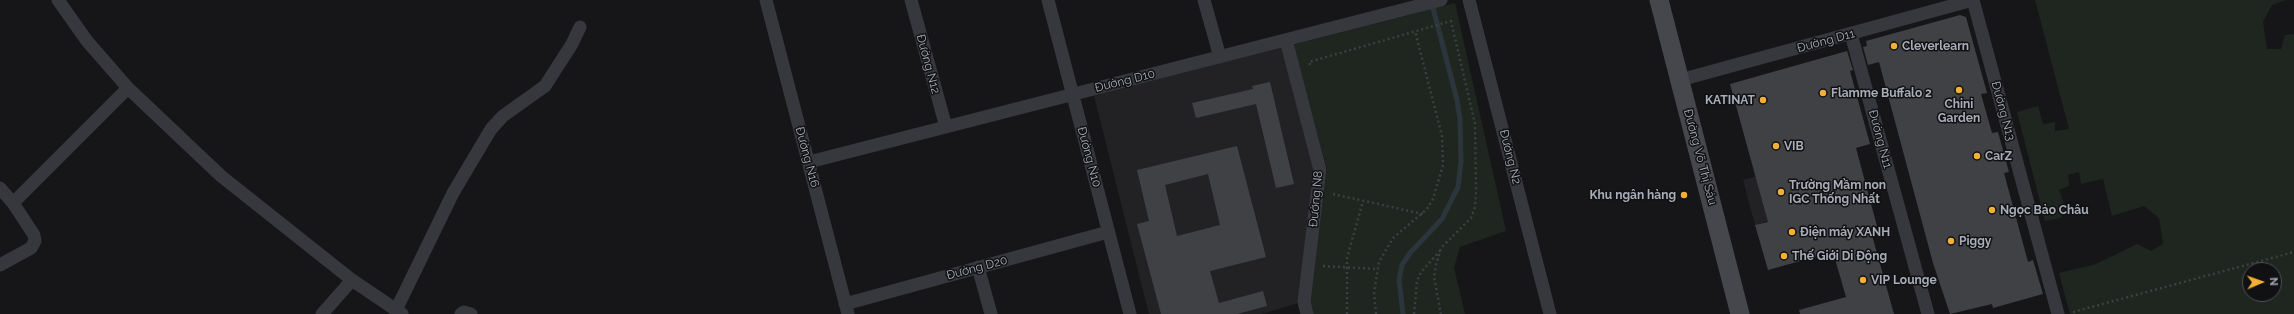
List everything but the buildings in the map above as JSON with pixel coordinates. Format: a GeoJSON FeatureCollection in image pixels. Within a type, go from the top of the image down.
{"type":"FeatureCollection","features":[{"type":"Feature","properties":{"kind":"main road","name":"Đường Võ Thị Sáu"},"geometry":{"type":"LineString","coordinates":[[1659,0],[1740,314]]}},
{"type":"Feature","properties":{"kind":"street"},"geometry":{"type":"LineString","coordinates":[[58,0],[87,41],[128,88],[221,176],[352,280],[399,312],[453,194],[491,129],[503,116],[544,86],[572,44],[580,27]]}},
{"type":"Feature","properties":{"kind":"street","name":"Đường N16"},"geometry":{"type":"LineString","coordinates":[[766,0],[846,309]]}},
{"type":"Feature","properties":{"kind":"street","name":"Đường N12"},"geometry":{"type":"LineString","coordinates":[[911,0],[946,127]]}},
{"type":"Feature","properties":{"kind":"street","name":"Đường N10"},"geometry":{"type":"LineString","coordinates":[[1048,0],[1130,314]]}},
{"type":"Feature","properties":{"kind":"street"},"geometry":{"type":"LineString","coordinates":[[1204,0],[1220,57]]}},
{"type":"Feature","properties":{"kind":"street","name":"Đường D10"},"geometry":{"type":"LineString","coordinates":[[808,162],[1441,0]]}},
{"type":"Feature","properties":{"kind":"street","name":"Đường N2"},"geometry":{"type":"LineString","coordinates":[[1469,0],[1550,314]]}},
{"type":"Feature","properties":{"kind":"street","name":"Đường D11"},"geometry":{"type":"LineString","coordinates":[[1680,80],[1973,0]]}},
{"type":"Feature","properties":{"kind":"street","name":"Đường N13"},"geometry":{"type":"LineString","coordinates":[[1973,0],[2058,314]]}},
{"type":"Feature","properties":{"kind":"street","name":"Đường N11"},"geometry":{"type":"LineString","coordinates":[[1851,34],[1928,314]]}},
{"type":"Feature","properties":{"kind":"street","name":"Đường N8"},"geometry":{"type":"LineString","coordinates":[[1286,40],[1320,170],[1304,302],[1307,314]]}},
{"type":"Feature","properties":{"kind":"street"},"geometry":{"type":"LineString","coordinates":[[13,203],[128,88]]}},
{"type":"Feature","properties":{"kind":"street"},"geometry":{"type":"LineString","coordinates":[[0,188],[13,203],[34,235],[35,241],[31,248],[0,265]]}},
{"type":"Feature","properties":{"kind":"street","name":"Đường D20"},"geometry":{"type":"LineString","coordinates":[[846,309],[978,267],[1108,232]]}},
{"type":"Feature","properties":{"kind":"street"},"geometry":{"type":"LineString","coordinates":[[978,267],[991,314]]}},
{"type":"Feature","properties":{"kind":"street"},"geometry":{"type":"LineString","coordinates":[[322,314],[352,280]]}},
{"type":"Feature","properties":{"kind":"street"},"geometry":{"type":"LineString","coordinates":[[461,314],[464,312],[471,314]]}},
{"type":"Feature","properties":{"kind":"path"},"geometry":{"type":"LineString","coordinates":[[1309,62],[1451,21],[1475,124],[1475,207],[1471,218],[1441,248],[1422,272],[1417,281],[1414,314]]}},
{"type":"Feature","properties":{"kind":"path"},"geometry":{"type":"LineString","coordinates":[[1376,314],[1374,293],[1377,269],[1393,238],[1423,214],[1433,199],[1439,183],[1443,165],[1442,136],[1415,32]]}},
{"type":"Feature","properties":{"kind":"path"},"geometry":{"type":"LineString","coordinates":[[1332,194],[1423,214]]}},
{"type":"Feature","properties":{"kind":"path"},"geometry":{"type":"LineString","coordinates":[[1347,314],[1346,267],[1363,201]]}},
{"type":"Feature","properties":{"kind":"path"},"geometry":{"type":"LineString","coordinates":[[1441,248],[1434,277],[1441,314]]}},
{"type":"Feature","properties":{"kind":"path"},"geometry":{"type":"LineString","coordinates":[[2066,314],[2294,252]]}},
{"type":"Feature","properties":{"kind":"path"},"geometry":{"type":"LineString","coordinates":[[1322,266],[1377,269]]}},
{"type":"Feature","properties":{"kind":"shaded area"},"geometry":{"type":"Polygon","coordinates":[[[2035,0],[2286,0],[2272,5],[2263,22],[2267,49],[2281,49],[2285,35],[2294,34],[2294,314],[2070,314],[2059,273],[2096,264],[2137,244],[2151,251],[2163,244],[2159,218],[2144,206],[2112,216],[2103,179],[2081,184],[2079,172],[2068,175],[2069,186],[2059,190],[2066,209],[2061,218],[2045,221],[2017,112],[2038,106],[2043,124],[2055,122],[2055,131],[2069,129],[2035,0]]]}},
{"type":"Feature","properties":{"kind":"shaded area"},"geometry":{"type":"Polygon","coordinates":[[[1455,3],[1506,231],[1460,247],[1454,268],[1465,314],[1313,314],[1310,302],[1327,169],[1293,45],[1455,3]]]}},
{"type":"Feature","properties":{"kind":"shaded area"},"geometry":{"type":"Polygon","coordinates":[[[1282,46],[1314,171],[1298,303],[1262,314],[1149,314],[1094,96],[1282,46]]]}},
{"type":"Feature","properties":{"kind":"shaded area","name":"Trường Mầm non IGC Thống Nhất"},"geometry":{"type":"Polygon","coordinates":[[[1808,162],[1821,207],[1755,225],[1743,180],[1808,162]]]}},
{"type":"Feature","properties":{"kind":"waterway"},"geometry":{"type":"LineString","coordinates":[[1403,314],[1399,280],[1402,265],[1410,253],[1442,219],[1458,187],[1461,162],[1460,119],[1457,100],[1432,4]]}},
{"type":"Feature","properties":{"kind":"place","name":"Cleverlearn"},"geometry":{"type":"Point","coordinates":[1894,46]}},
{"type":"Feature","properties":{"kind":"place","name":"Chini Garden"},"geometry":{"type":"Point","coordinates":[1959,90]}},
{"type":"Feature","properties":{"kind":"place","name":"Flamme Buffalo 2"},"geometry":{"type":"Point","coordinates":[1823,93]}},
{"type":"Feature","properties":{"kind":"place","name":"KATINAT"},"geometry":{"type":"Point","coordinates":[1763,100]}},
{"type":"Feature","properties":{"kind":"place","name":"VIB"},"geometry":{"type":"Point","coordinates":[1776,146]}},
{"type":"Feature","properties":{"kind":"place","name":"CarZ"},"geometry":{"type":"Point","coordinates":[1977,156]}},
{"type":"Feature","properties":{"kind":"place","name":"Trường Mầm non IGC Thống Nhất"},"geometry":{"type":"Point","coordinates":[1781,192]}},
{"type":"Feature","properties":{"kind":"place","name":"Khu ngân hàng"},"geometry":{"type":"Point","coordinates":[1684,195]}},
{"type":"Feature","properties":{"kind":"place","name":"Ngọc Bảo Châu"},"geometry":{"type":"Point","coordinates":[1992,210]}},
{"type":"Feature","properties":{"kind":"place","name":"Điện máy XANH"},"geometry":{"type":"Point","coordinates":[1792,232]}},
{"type":"Feature","properties":{"kind":"place","name":"Piggy"},"geometry":{"type":"Point","coordinates":[1951,241]}},
{"type":"Feature","properties":{"kind":"place","name":"Thế Giới Di Động"},"geometry":{"type":"Point","coordinates":[1784,256]}},
{"type":"Feature","properties":{"kind":"place","name":"VIP Lounge"},"geometry":{"type":"Point","coordinates":[1863,280]}}]}
